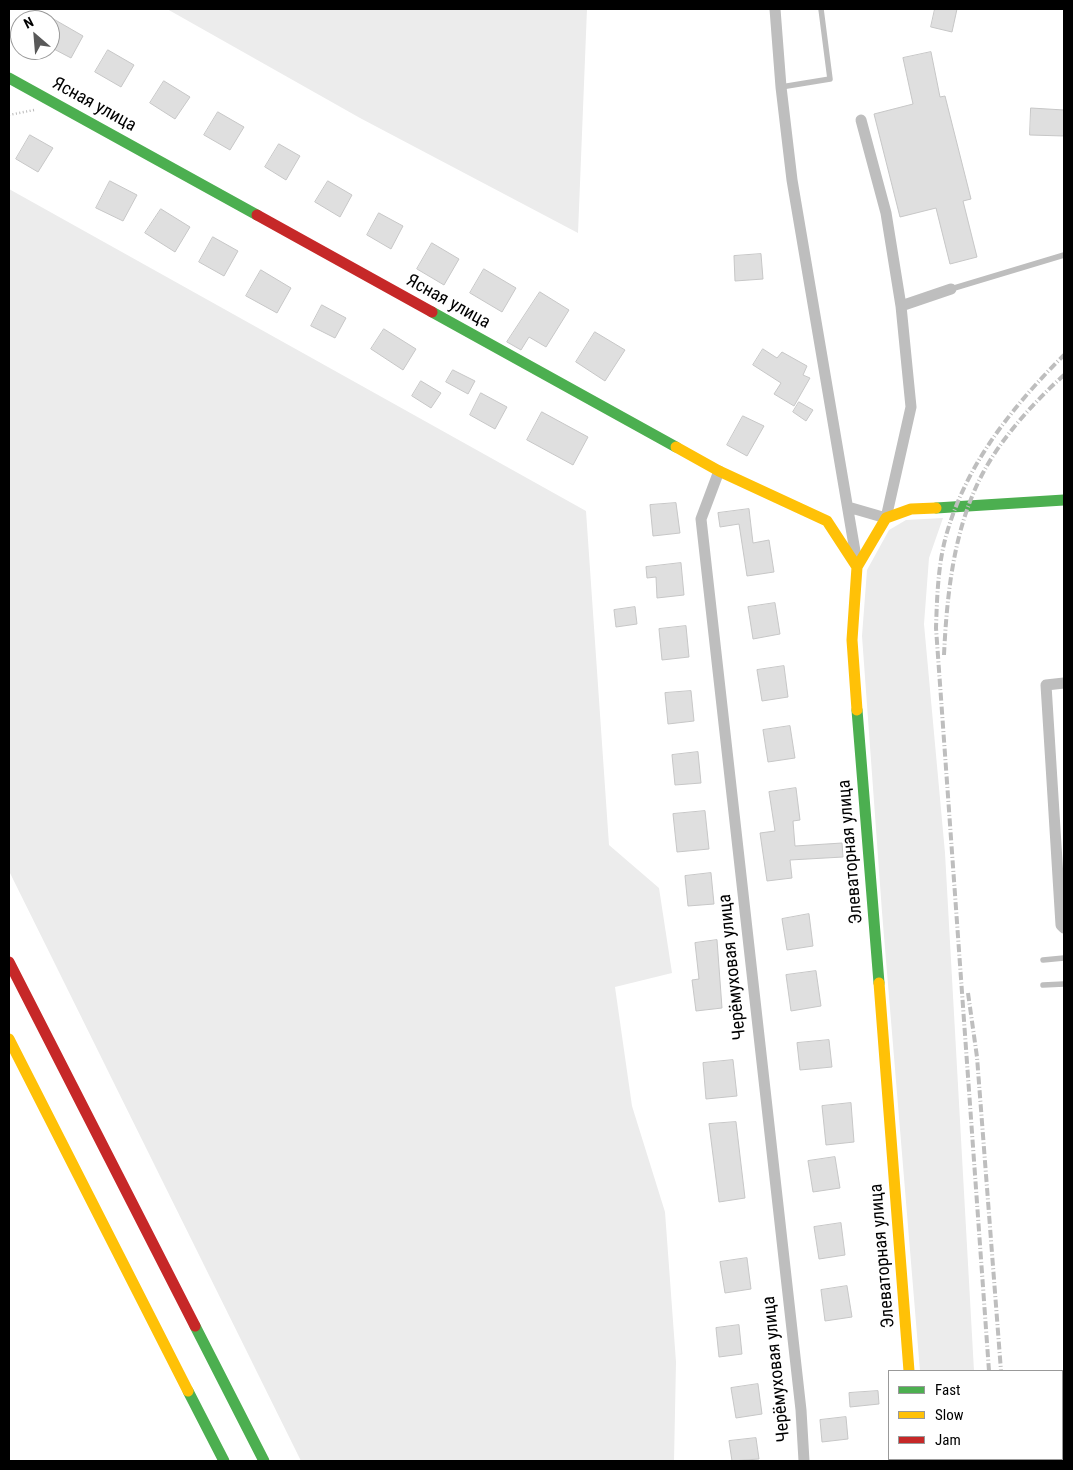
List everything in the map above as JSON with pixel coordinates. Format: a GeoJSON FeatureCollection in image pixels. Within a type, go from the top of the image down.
{"type":"FeatureCollection","features":[{"type":"Feature","properties":{"kind":"street"},"geometry":{"type":"LineString","coordinates":[[775,9],[781,87],[792,180],[858,567]]}},
{"type":"Feature","properties":{"kind":"street","name":"Ясная улица"},"geometry":{"type":"LineString","coordinates":[[9,78],[719,471],[827,520],[858,567]]}},
{"type":"Feature","properties":{"kind":"street"},"geometry":{"type":"LineString","coordinates":[[861,120],[886,213],[901,306],[911,407],[886,518]]}},
{"type":"Feature","properties":{"kind":"street"},"geometry":{"type":"LineString","coordinates":[[901,306],[951,290]]}},
{"type":"Feature","properties":{"kind":"street","name":"Черёмуховая улица"},"geometry":{"type":"LineString","coordinates":[[719,471],[701,520],[801,1410],[804,1461]]}},
{"type":"Feature","properties":{"kind":"street"},"geometry":{"type":"LineString","coordinates":[[848,507],[886,518],[911,509],[1064,500]]}},
{"type":"Feature","properties":{"kind":"street","name":"Элеваторная улица"},"geometry":{"type":"LineString","coordinates":[[886,518],[858,567],[852,640],[909,1370]]}},
{"type":"Feature","properties":{"kind":"street"},"geometry":{"type":"LineString","coordinates":[[1064,683],[1046,685],[1061,925],[1064,928]]}},
{"type":"Feature","properties":{"kind":"street"},"geometry":{"type":"LineString","coordinates":[[9,962],[264,1461]]}},
{"type":"Feature","properties":{"kind":"street"},"geometry":{"type":"LineString","coordinates":[[9,1039],[224,1461]]}},
{"type":"Feature","properties":{"kind":"lane"},"geometry":{"type":"LineString","coordinates":[[781,87],[830,79],[821,9]]}},
{"type":"Feature","properties":{"kind":"lane"},"geometry":{"type":"LineString","coordinates":[[951,290],[1064,255]]}},
{"type":"Feature","properties":{"kind":"lane"},"geometry":{"type":"LineString","coordinates":[[1043,960],[1064,958]]}},
{"type":"Feature","properties":{"kind":"lane"},"geometry":{"type":"LineString","coordinates":[[1043,985],[1064,984]]}},
{"type":"Feature","properties":{"kind":"path"},"geometry":{"type":"LineString","coordinates":[[9,116],[35,110]]}},
{"type":"Feature","properties":{"kind":"shaded area"},"geometry":{"type":"Polygon","coordinates":[[[167,9],[587,9],[578,233],[360,118],[167,9]]]}},
{"type":"Feature","properties":{"kind":"shaded area"},"geometry":{"type":"Polygon","coordinates":[[[9,189],[586,511],[609,845],[659,888],[672,973],[615,987],[632,1106],[665,1212],[676,1362],[674,1461],[301,1461],[9,871],[9,189]]]}},
{"type":"Feature","properties":{"kind":"shaded area"},"geometry":{"type":"Polygon","coordinates":[[[943,518],[929,558],[924,624],[945,853],[974,1370],[920,1370],[882,912],[862,636],[867,570],[889,530],[906,520],[943,518]]]}},
{"type":"Feature","properties":{"kind":"building"},"geometry":{"type":"Polygon","coordinates":[[[935,9],[957,9],[952,32],[931,27],[935,9]]]}},
{"type":"Feature","properties":{"kind":"building"},"geometry":{"type":"Polygon","coordinates":[[[60,23],[83,36],[71,58],[60,52],[60,23]]]}},
{"type":"Feature","properties":{"kind":"building"},"geometry":{"type":"Polygon","coordinates":[[[108,50],[134,65],[121,87],[95,72],[108,50]]]}},
{"type":"Feature","properties":{"kind":"building"},"geometry":{"type":"Polygon","coordinates":[[[931,52],[940,97],[945,96],[971,199],[963,201],[977,257],[950,264],[936,208],[900,217],[874,114],[913,104],[903,58],[931,52]]]}},
{"type":"Feature","properties":{"kind":"building"},"geometry":{"type":"Polygon","coordinates":[[[164,81],[190,97],[175,119],[150,103],[164,81]]]}},
{"type":"Feature","properties":{"kind":"building"},"geometry":{"type":"Polygon","coordinates":[[[1031,108],[1064,110],[1064,136],[1030,135],[1031,108]]]}},
{"type":"Feature","properties":{"kind":"building"},"geometry":{"type":"Polygon","coordinates":[[[218,112],[244,127],[230,150],[204,135],[218,112]]]}},
{"type":"Feature","properties":{"kind":"building"},"geometry":{"type":"Polygon","coordinates":[[[30,135],[53,148],[38,172],[16,159],[30,135]]]}},
{"type":"Feature","properties":{"kind":"building"},"geometry":{"type":"Polygon","coordinates":[[[279,144],[300,156],[286,180],[265,167],[279,144]]]}},
{"type":"Feature","properties":{"kind":"building"},"geometry":{"type":"Polygon","coordinates":[[[110,181],[137,195],[123,221],[96,208],[110,181]]]}},
{"type":"Feature","properties":{"kind":"building"},"geometry":{"type":"Polygon","coordinates":[[[328,181],[352,195],[340,217],[315,202],[328,181]]]}},
{"type":"Feature","properties":{"kind":"building"},"geometry":{"type":"Polygon","coordinates":[[[161,209],[190,227],[175,252],[145,233],[161,209]]]}},
{"type":"Feature","properties":{"kind":"building"},"geometry":{"type":"Polygon","coordinates":[[[379,213],[403,226],[391,249],[367,235],[379,213]]]}},
{"type":"Feature","properties":{"kind":"building"},"geometry":{"type":"Polygon","coordinates":[[[213,237],[238,251],[224,276],[199,262],[213,237]]]}},
{"type":"Feature","properties":{"kind":"building"},"geometry":{"type":"Polygon","coordinates":[[[432,243],[459,259],[444,285],[417,269],[432,243]]]}},
{"type":"Feature","properties":{"kind":"building"},"geometry":{"type":"Polygon","coordinates":[[[761,254],[763,279],[735,281],[734,256],[761,254]]]}},
{"type":"Feature","properties":{"kind":"building"},"geometry":{"type":"Polygon","coordinates":[[[484,269],[516,288],[502,312],[470,293],[484,269]]]}},
{"type":"Feature","properties":{"kind":"building"},"geometry":{"type":"Polygon","coordinates":[[[261,270],[291,288],[277,313],[246,296],[261,270]]]}},
{"type":"Feature","properties":{"kind":"building"},"geometry":{"type":"Polygon","coordinates":[[[540,292],[569,310],[546,347],[529,337],[521,350],[507,342],[540,292]]]}},
{"type":"Feature","properties":{"kind":"building"},"geometry":{"type":"Polygon","coordinates":[[[322,305],[346,318],[335,338],[311,326],[322,305]]]}},
{"type":"Feature","properties":{"kind":"building"},"geometry":{"type":"Polygon","coordinates":[[[384,329],[416,349],[403,370],[371,349],[384,329]]]}},
{"type":"Feature","properties":{"kind":"building"},"geometry":{"type":"Polygon","coordinates":[[[595,332],[625,350],[605,381],[576,362],[595,332]]]}},
{"type":"Feature","properties":{"kind":"building"},"geometry":{"type":"Polygon","coordinates":[[[763,349],[777,358],[782,352],[807,366],[803,375],[810,378],[794,406],[774,394],[781,383],[753,365],[763,349]]]}},
{"type":"Feature","properties":{"kind":"building"},"geometry":{"type":"Polygon","coordinates":[[[453,370],[475,381],[468,394],[446,382],[453,370]]]}},
{"type":"Feature","properties":{"kind":"building"},"geometry":{"type":"Polygon","coordinates":[[[421,381],[441,393],[431,408],[412,396],[421,381]]]}},
{"type":"Feature","properties":{"kind":"building"},"geometry":{"type":"Polygon","coordinates":[[[481,393],[507,407],[495,429],[470,415],[481,393]]]}},
{"type":"Feature","properties":{"kind":"building"},"geometry":{"type":"Polygon","coordinates":[[[799,402],[813,410],[806,421],[793,412],[799,402]]]}},
{"type":"Feature","properties":{"kind":"building"},"geometry":{"type":"Polygon","coordinates":[[[542,412],[588,437],[573,465],[527,440],[542,412]]]}},
{"type":"Feature","properties":{"kind":"building"},"geometry":{"type":"Polygon","coordinates":[[[743,416],[764,426],[747,456],[727,445],[743,416]]]}},
{"type":"Feature","properties":{"kind":"building"},"geometry":{"type":"Polygon","coordinates":[[[676,503],[680,533],[653,536],[650,505],[676,503]]]}},
{"type":"Feature","properties":{"kind":"building"},"geometry":{"type":"Polygon","coordinates":[[[749,509],[753,543],[769,540],[774,572],[747,576],[739,524],[720,527],[718,513],[749,509]]]}},
{"type":"Feature","properties":{"kind":"building"},"geometry":{"type":"Polygon","coordinates":[[[681,563],[684,595],[657,598],[656,577],[647,578],[646,567],[681,563]]]}},
{"type":"Feature","properties":{"kind":"building"},"geometry":{"type":"Polygon","coordinates":[[[775,603],[780,634],[753,639],[748,607],[775,603]]]}},
{"type":"Feature","properties":{"kind":"building"},"geometry":{"type":"Polygon","coordinates":[[[635,607],[637,624],[616,627],[614,610],[635,607]]]}},
{"type":"Feature","properties":{"kind":"building"},"geometry":{"type":"Polygon","coordinates":[[[686,626],[689,657],[662,660],[659,629],[686,626]]]}},
{"type":"Feature","properties":{"kind":"building"},"geometry":{"type":"Polygon","coordinates":[[[784,666],[788,697],[762,701],[757,670],[784,666]]]}},
{"type":"Feature","properties":{"kind":"building"},"geometry":{"type":"Polygon","coordinates":[[[691,691],[694,721],[668,724],[665,693],[691,691]]]}},
{"type":"Feature","properties":{"kind":"building"},"geometry":{"type":"Polygon","coordinates":[[[790,726],[795,758],[768,762],[763,730],[790,726]]]}},
{"type":"Feature","properties":{"kind":"building"},"geometry":{"type":"Polygon","coordinates":[[[698,752],[701,783],[675,785],[672,755],[698,752]]]}},
{"type":"Feature","properties":{"kind":"building"},"geometry":{"type":"Polygon","coordinates":[[[796,788],[800,820],[793,821],[795,846],[842,843],[843,857],[790,860],[792,878],[767,881],[760,833],[775,831],[769,792],[796,788]]]}},
{"type":"Feature","properties":{"kind":"building"},"geometry":{"type":"Polygon","coordinates":[[[705,811],[709,849],[677,852],[673,814],[705,811]]]}},
{"type":"Feature","properties":{"kind":"building"},"geometry":{"type":"Polygon","coordinates":[[[711,873],[714,904],[688,906],[685,876],[711,873]]]}},
{"type":"Feature","properties":{"kind":"building"},"geometry":{"type":"Polygon","coordinates":[[[809,914],[813,946],[787,950],[782,919],[809,914]]]}},
{"type":"Feature","properties":{"kind":"building"},"geometry":{"type":"Polygon","coordinates":[[[717,940],[722,1008],[696,1011],[692,980],[699,979],[695,943],[717,940]]]}},
{"type":"Feature","properties":{"kind":"building"},"geometry":{"type":"Polygon","coordinates":[[[816,971],[821,1006],[791,1011],[786,975],[816,971]]]}},
{"type":"Feature","properties":{"kind":"building"},"geometry":{"type":"Polygon","coordinates":[[[829,1040],[832,1067],[800,1070],[797,1043],[829,1040]]]}},
{"type":"Feature","properties":{"kind":"building"},"geometry":{"type":"Polygon","coordinates":[[[733,1060],[737,1096],[706,1099],[703,1063],[733,1060]]]}},
{"type":"Feature","properties":{"kind":"building"},"geometry":{"type":"Polygon","coordinates":[[[851,1103],[854,1142],[826,1145],[822,1106],[851,1103]]]}},
{"type":"Feature","properties":{"kind":"building"},"geometry":{"type":"Polygon","coordinates":[[[736,1122],[745,1198],[719,1202],[709,1124],[736,1122]]]}},
{"type":"Feature","properties":{"kind":"building"},"geometry":{"type":"Polygon","coordinates":[[[835,1157],[840,1188],[813,1192],[808,1161],[835,1157]]]}},
{"type":"Feature","properties":{"kind":"building"},"geometry":{"type":"Polygon","coordinates":[[[841,1223],[845,1255],[819,1259],[814,1227],[841,1223]]]}},
{"type":"Feature","properties":{"kind":"building"},"geometry":{"type":"Polygon","coordinates":[[[747,1258],[751,1289],[725,1293],[720,1262],[747,1258]]]}},
{"type":"Feature","properties":{"kind":"building"},"geometry":{"type":"Polygon","coordinates":[[[847,1286],[852,1317],[825,1321],[821,1290],[847,1286]]]}},
{"type":"Feature","properties":{"kind":"building"},"geometry":{"type":"Polygon","coordinates":[[[739,1325],[742,1354],[719,1357],[716,1328],[739,1325]]]}},
{"type":"Feature","properties":{"kind":"building"},"geometry":{"type":"Polygon","coordinates":[[[758,1384],[762,1414],[736,1418],[731,1388],[758,1384]]]}},
{"type":"Feature","properties":{"kind":"building"},"geometry":{"type":"Polygon","coordinates":[[[878,1391],[879,1404],[850,1407],[849,1393],[878,1391]]]}},
{"type":"Feature","properties":{"kind":"building"},"geometry":{"type":"Polygon","coordinates":[[[846,1417],[848,1439],[822,1442],[820,1420],[846,1417]]]}},
{"type":"Feature","properties":{"kind":"building"},"geometry":{"type":"Polygon","coordinates":[[[756,1438],[759,1459],[732,1461],[729,1441],[756,1438]]]}},
{"type":"Feature","properties":{"kind":"railway"},"geometry":{"type":"LineString","coordinates":[[989,1370],[936,628],[937,593],[941,558],[946,536],[966,485],[993,438],[1027,395],[1064,355]]}},
{"type":"Feature","properties":{"kind":"railway"},"geometry":{"type":"LineString","coordinates":[[944,655],[947,607],[954,560],[959,537],[974,492],[1000,445],[1031,408],[1064,375]]}},
{"type":"Feature","properties":{"kind":"railway"},"geometry":{"type":"LineString","coordinates":[[968,993],[977,1057],[1001,1370]]}},
{"type":"Feature","properties":{"kind":"traffic: fast"},"geometry":{"type":"LineString","coordinates":[[9,78],[257,215]]}},
{"type":"Feature","properties":{"kind":"traffic: fast"},"geometry":{"type":"LineString","coordinates":[[432,312],[676,447]]}},
{"type":"Feature","properties":{"kind":"traffic: fast"},"geometry":{"type":"LineString","coordinates":[[936,508],[1064,500]]}},
{"type":"Feature","properties":{"kind":"traffic: fast"},"geometry":{"type":"LineString","coordinates":[[857,710],[879,983]]}},
{"type":"Feature","properties":{"kind":"traffic: fast"},"geometry":{"type":"LineString","coordinates":[[195,1326],[264,1461]]}},
{"type":"Feature","properties":{"kind":"traffic: fast"},"geometry":{"type":"LineString","coordinates":[[188,1391],[224,1461]]}},
{"type":"Feature","properties":{"kind":"traffic: slow"},"geometry":{"type":"LineString","coordinates":[[676,447],[719,471],[827,521],[857,567]]}},
{"type":"Feature","properties":{"kind":"traffic: slow"},"geometry":{"type":"LineString","coordinates":[[857,710],[852,640],[857,567],[886,518],[911,509],[936,508]]}},
{"type":"Feature","properties":{"kind":"traffic: slow"},"geometry":{"type":"LineString","coordinates":[[879,983],[909,1370]]}},
{"type":"Feature","properties":{"kind":"traffic: slow"},"geometry":{"type":"LineString","coordinates":[[9,1039],[188,1391]]}},
{"type":"Feature","properties":{"kind":"traffic: jam"},"geometry":{"type":"LineString","coordinates":[[257,215],[432,312]]}},
{"type":"Feature","properties":{"kind":"traffic: jam"},"geometry":{"type":"LineString","coordinates":[[9,962],[195,1326]]}}]}
